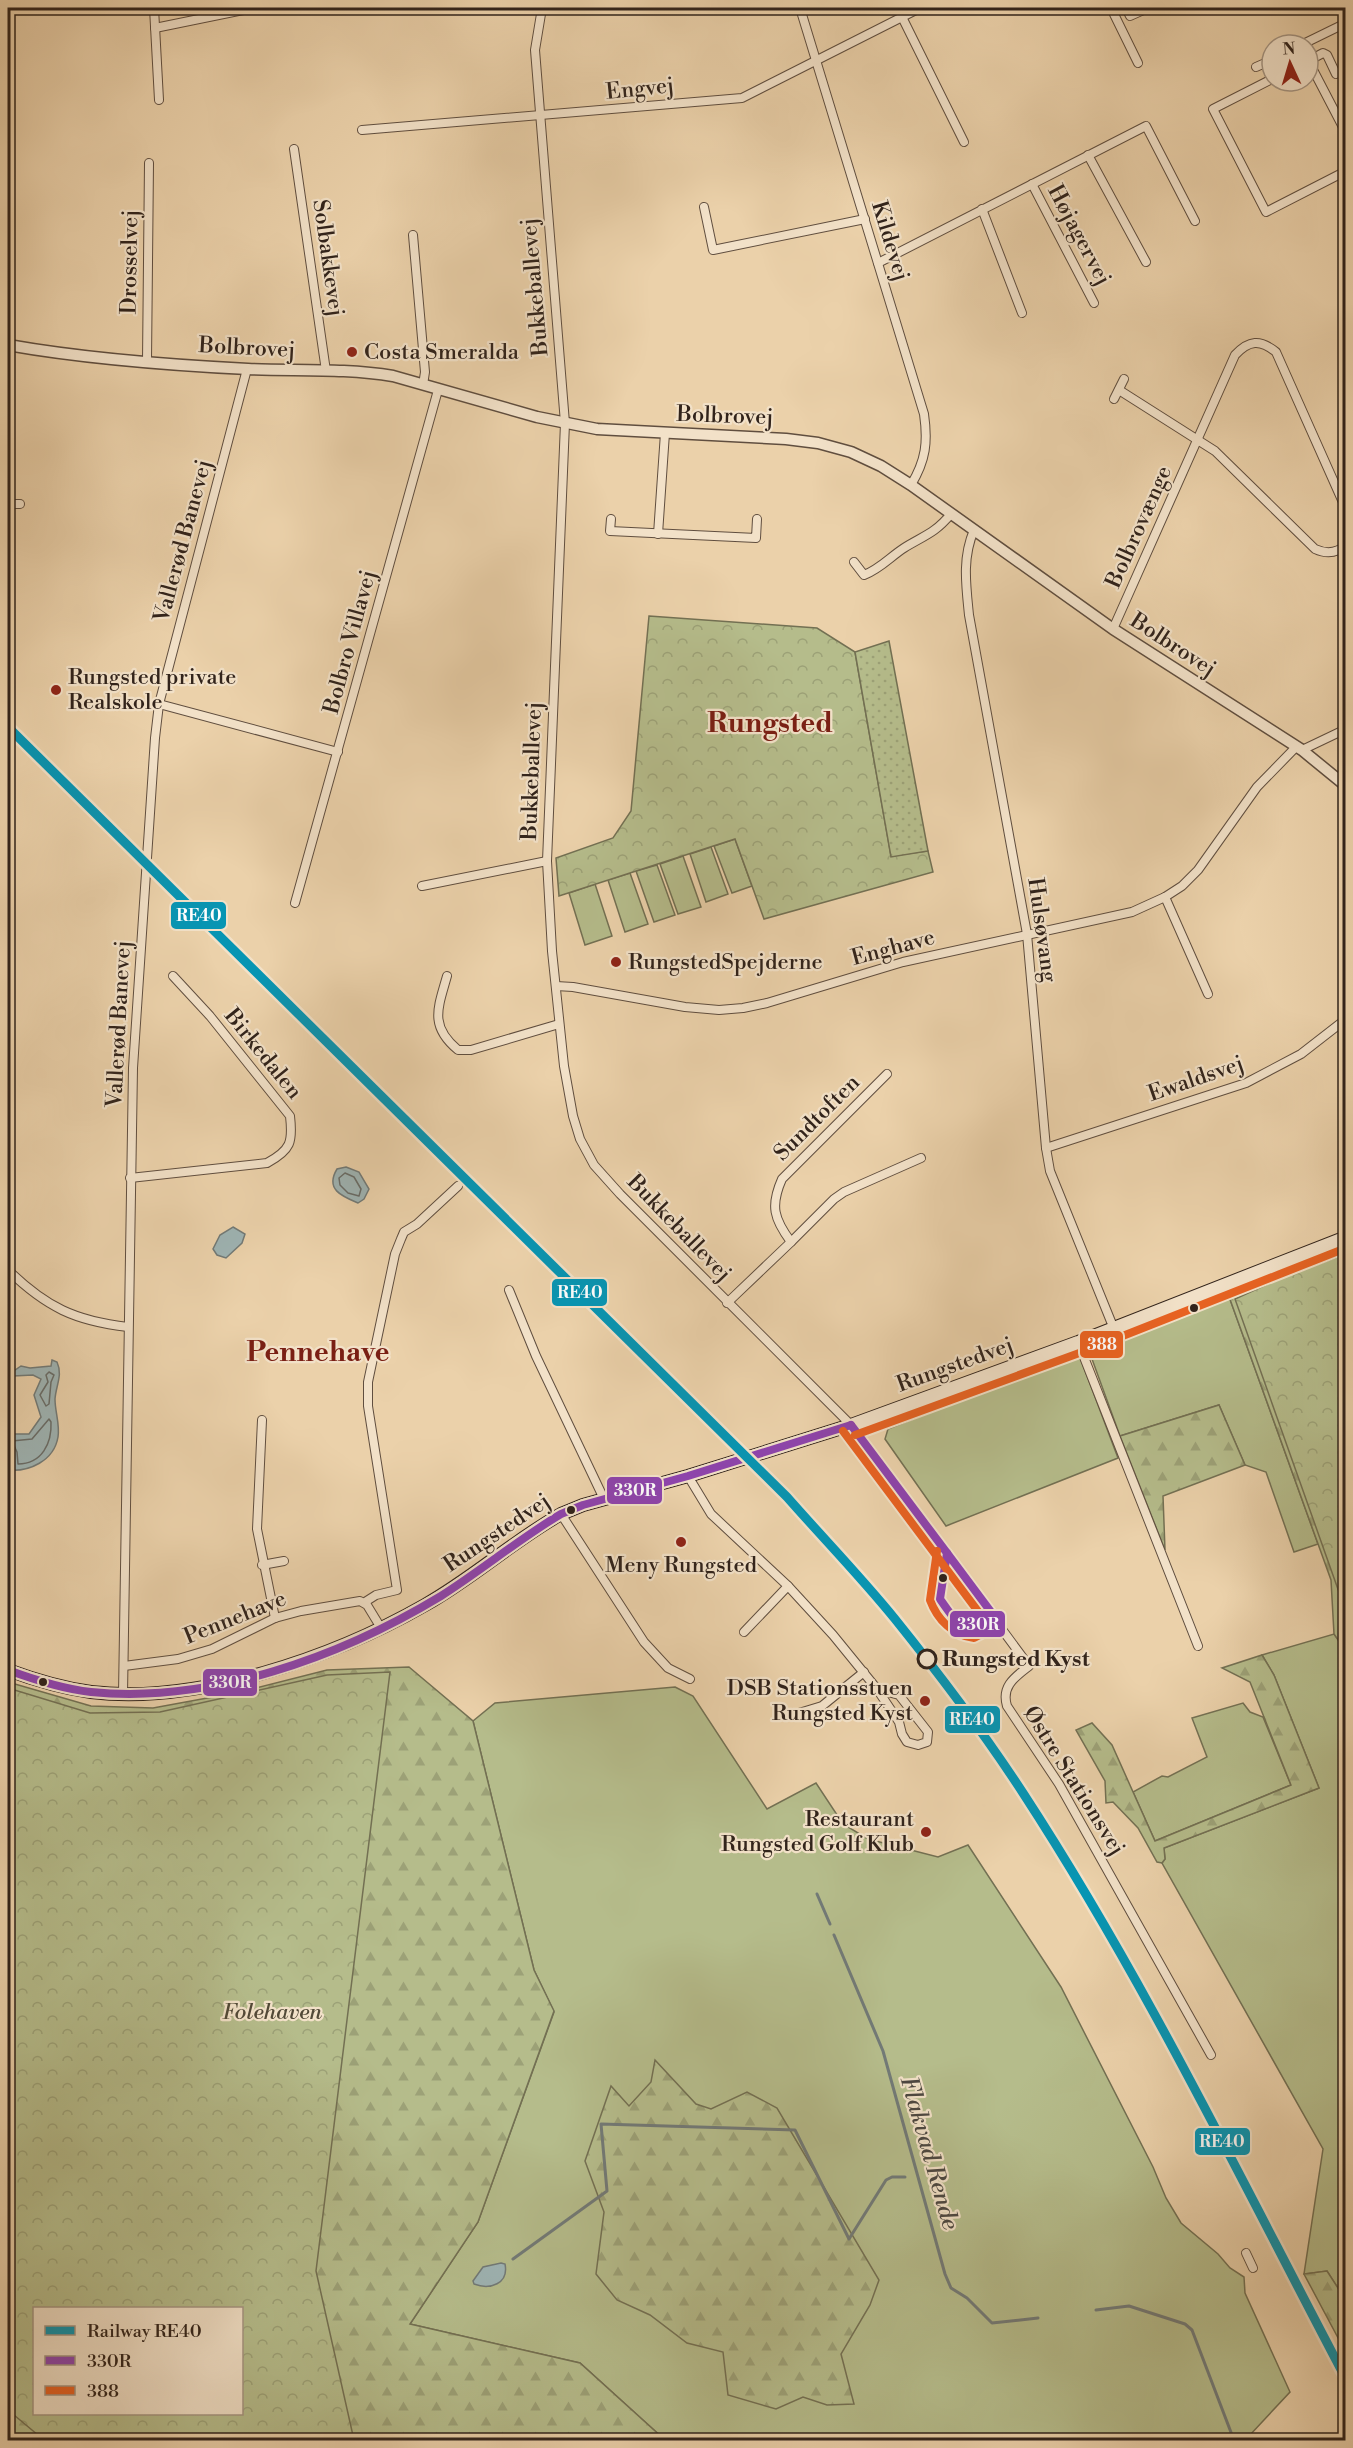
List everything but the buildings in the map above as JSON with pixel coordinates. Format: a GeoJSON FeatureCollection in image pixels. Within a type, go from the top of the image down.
{"type":"FeatureCollection","features":[{"type":"Feature","properties":{"kind":"main road","name":"Rungstedvej"},"geometry":{"type":"LineString","coordinates":[[8,1670],[63,1687],[123,1694],[210,1686],[280,1668],[381,1628],[434,1600],[537,1528],[561,1514],[851,1425],[1114,1329],[1346,1237]]}},
{"type":"Feature","properties":{"kind":"street"},"geometry":{"type":"LineString","coordinates":[[154,8],[159,100]]}},
{"type":"Feature","properties":{"kind":"street"},"geometry":{"type":"LineString","coordinates":[[155,28],[253,8]]}},
{"type":"Feature","properties":{"kind":"street","name":"Bukkeballevej"},"geometry":{"type":"LineString","coordinates":[[542,8],[535,50],[565,423],[547,861],[559,1024],[573,1116],[580,1139],[594,1165],[851,1425]]}},
{"type":"Feature","properties":{"kind":"street","name":"Kildevej"},"geometry":{"type":"LineString","coordinates":[[800,8],[924,414],[925,449],[921,468],[911,485]]}},
{"type":"Feature","properties":{"kind":"street","name":"Engvej"},"geometry":{"type":"LineString","coordinates":[[362,130],[742,98],[920,8]]}},
{"type":"Feature","properties":{"kind":"street"},"geometry":{"type":"LineString","coordinates":[[1111,8],[1138,63]]}},
{"type":"Feature","properties":{"kind":"street"},"geometry":{"type":"LineString","coordinates":[[1126,8],[1130,16],[1148,8]]}},
{"type":"Feature","properties":{"kind":"street"},"geometry":{"type":"LineString","coordinates":[[902,17],[964,142]]}},
{"type":"Feature","properties":{"kind":"street"},"geometry":{"type":"LineString","coordinates":[[1320,36],[1346,23]]}},
{"type":"Feature","properties":{"kind":"street"},"geometry":{"type":"LineString","coordinates":[[1320,55],[1327,55],[1336,74]]}},
{"type":"Feature","properties":{"kind":"street"},"geometry":{"type":"LineString","coordinates":[[1256,67],[1260,65]]}},
{"type":"Feature","properties":{"kind":"street"},"geometry":{"type":"LineString","coordinates":[[1320,84],[1346,133]]}},
{"type":"Feature","properties":{"kind":"street"},"geometry":{"type":"LineString","coordinates":[[1260,85],[1213,109],[1266,212],[1346,171]]}},
{"type":"Feature","properties":{"kind":"street","name":"Højagervej"},"geometry":{"type":"LineString","coordinates":[[878,263],[1146,126],[1195,221]]}},
{"type":"Feature","properties":{"kind":"street","name":"Solbakkevej"},"geometry":{"type":"LineString","coordinates":[[294,149],[326,371]]}},
{"type":"Feature","properties":{"kind":"street","name":"Højagervej"},"geometry":{"type":"LineString","coordinates":[[1088,155],[1146,262]]}},
{"type":"Feature","properties":{"kind":"street","name":"Drosselvej"},"geometry":{"type":"LineString","coordinates":[[147,362],[149,163]]}},
{"type":"Feature","properties":{"kind":"street","name":"Højagervej"},"geometry":{"type":"LineString","coordinates":[[1032,184],[1094,303]]}},
{"type":"Feature","properties":{"kind":"street"},"geometry":{"type":"LineString","coordinates":[[704,207],[712,250],[865,219]]}},
{"type":"Feature","properties":{"kind":"street"},"geometry":{"type":"LineString","coordinates":[[982,209],[1022,313]]}},
{"type":"Feature","properties":{"kind":"street"},"geometry":{"type":"LineString","coordinates":[[413,235],[425,372],[423,385]]}},
{"type":"Feature","properties":{"kind":"street","name":"Bolbrovænge"},"geometry":{"type":"LineString","coordinates":[[1113,629],[1235,355],[1244,345],[1255,342],[1266,344],[1276,352],[1346,509]]}},
{"type":"Feature","properties":{"kind":"street","name":"Bolbrovej"},"geometry":{"type":"LineString","coordinates":[[8,345],[94,358],[147,362],[247,369],[369,372],[565,423],[597,429],[786,439],[818,443],[851,452],[881,466],[911,485],[1113,629],[1299,748],[1346,786]]}},
{"type":"Feature","properties":{"kind":"street","name":"Vallerød Banevej"},"geometry":{"type":"LineString","coordinates":[[123,1694],[133,1065],[159,704],[247,369]]}},
{"type":"Feature","properties":{"kind":"street"},"geometry":{"type":"LineString","coordinates":[[1114,399],[1124,379]]}},
{"type":"Feature","properties":{"kind":"street","name":"Bolbro Villavej"},"geometry":{"type":"LineString","coordinates":[[295,903],[438,390]]}},
{"type":"Feature","properties":{"kind":"street"},"geometry":{"type":"LineString","coordinates":[[1119,390],[1215,451],[1315,549],[1329,553],[1346,545]]}},
{"type":"Feature","properties":{"kind":"street"},"geometry":{"type":"LineString","coordinates":[[658,534],[665,433]]}},
{"type":"Feature","properties":{"kind":"street"},"geometry":{"type":"LineString","coordinates":[[8,504],[20,504]]}},
{"type":"Feature","properties":{"kind":"street"},"geometry":{"type":"LineString","coordinates":[[854,562],[864,575],[876,571],[903,549],[937,530],[951,514]]}},
{"type":"Feature","properties":{"kind":"street"},"geometry":{"type":"LineString","coordinates":[[610,519],[610,531],[756,538],[757,519]]}},
{"type":"Feature","properties":{"kind":"street","name":"Hulsøvang"},"geometry":{"type":"LineString","coordinates":[[974,530],[967,547],[964,572],[969,615],[1027,934],[1050,1171],[1114,1329]]}},
{"type":"Feature","properties":{"kind":"street"},"geometry":{"type":"LineString","coordinates":[[159,704],[338,752]]}},
{"type":"Feature","properties":{"kind":"street"},"geometry":{"type":"LineString","coordinates":[[1299,748],[1346,729]]}},
{"type":"Feature","properties":{"kind":"street","name":"Enghave"},"geometry":{"type":"LineString","coordinates":[[556,986],[685,1007],[719,1010],[743,1008],[767,1004],[903,962],[1132,912],[1166,897],[1182,886],[1198,870],[1257,787],[1299,748]]}},
{"type":"Feature","properties":{"kind":"street"},"geometry":{"type":"LineString","coordinates":[[422,886],[547,861]]}},
{"type":"Feature","properties":{"kind":"street"},"geometry":{"type":"LineString","coordinates":[[1166,897],[1208,994]]}},
{"type":"Feature","properties":{"kind":"street","name":"Birkedalen"},"geometry":{"type":"LineString","coordinates":[[130,1178],[267,1163],[281,1155],[288,1147],[292,1134],[290,1116],[210,1016],[173,976]]}},
{"type":"Feature","properties":{"kind":"street"},"geometry":{"type":"LineString","coordinates":[[447,976],[438,1008],[438,1024],[447,1041],[458,1050],[471,1050],[559,1024]]}},
{"type":"Feature","properties":{"kind":"street","name":"Ewaldsvej"},"geometry":{"type":"LineString","coordinates":[[1046,1148],[1246,1083],[1301,1054],[1346,1018]]}},
{"type":"Feature","properties":{"kind":"street","name":"Sundtoften"},"geometry":{"type":"LineString","coordinates":[[791,1242],[779,1226],[775,1211],[775,1194],[782,1179],[887,1074]]}},
{"type":"Feature","properties":{"kind":"street"},"geometry":{"type":"LineString","coordinates":[[728,1303],[834,1199],[844,1192],[921,1158]]}},
{"type":"Feature","properties":{"kind":"street","name":"Pennehave"},"geometry":{"type":"LineString","coordinates":[[124,1666],[178,1659],[212,1649],[275,1618],[301,1611],[365,1602],[376,1595],[397,1590],[368,1406],[368,1382],[394,1254],[404,1232],[417,1224],[458,1186]]}},
{"type":"Feature","properties":{"kind":"street"},"geometry":{"type":"LineString","coordinates":[[8,1271],[29,1290],[74,1316],[101,1324],[128,1327]]}},
{"type":"Feature","properties":{"kind":"street"},"geometry":{"type":"LineString","coordinates":[[509,1290],[536,1356],[604,1499]]}},
{"type":"Feature","properties":{"kind":"street"},"geometry":{"type":"LineString","coordinates":[[1078,1342],[1198,1646]]}},
{"type":"Feature","properties":{"kind":"street"},"geometry":{"type":"LineString","coordinates":[[262,1420],[257,1529],[262,1565],[275,1618]]}},
{"type":"Feature","properties":{"kind":"street","name":"Østre Stationsvej"},"geometry":{"type":"LineString","coordinates":[[851,1425],[1029,1666],[1007,1686],[1006,1706],[1065,1794],[1210,2055]]}},
{"type":"Feature","properties":{"kind":"street"},"geometry":{"type":"LineString","coordinates":[[688,1476],[711,1514],[788,1586],[864,1672],[899,1722],[902,1734],[908,1742],[918,1745],[927,1742],[928,1732],[899,1695],[878,1689]]}},
{"type":"Feature","properties":{"kind":"street"},"geometry":{"type":"LineString","coordinates":[[561,1514],[644,1642],[668,1668],[690,1679]]}},
{"type":"Feature","properties":{"kind":"street"},"geometry":{"type":"LineString","coordinates":[[262,1565],[284,1560]]}},
{"type":"Feature","properties":{"kind":"street"},"geometry":{"type":"LineString","coordinates":[[8,1573],[10,1585],[8,1619]]}},
{"type":"Feature","properties":{"kind":"street"},"geometry":{"type":"LineString","coordinates":[[744,1632],[788,1586]]}},
{"type":"Feature","properties":{"kind":"street"},"geometry":{"type":"LineString","coordinates":[[365,1602],[381,1628]]}},
{"type":"Feature","properties":{"kind":"street"},"geometry":{"type":"LineString","coordinates":[[779,1716],[822,1706],[864,1672]]}},
{"type":"Feature","properties":{"kind":"street"},"geometry":{"type":"LineString","coordinates":[[1246,2253],[1253,2268]]}},
{"type":"Feature","properties":{"kind":"green space"},"geometry":{"type":"Polygon","coordinates":[[[649,616],[817,628],[855,652],[891,856],[928,851],[933,872],[764,919],[735,839],[559,896],[556,858],[613,838],[631,811],[649,616]]]}},
{"type":"Feature","properties":{"kind":"green space"},"geometry":{"type":"Polygon","coordinates":[[[889,641],[928,851],[891,857],[855,652],[889,641]]]}},
{"type":"Feature","properties":{"kind":"green space"},"geometry":{"type":"Polygon","coordinates":[[[735,839],[752,886],[732,893],[714,846],[735,839]]]}},
{"type":"Feature","properties":{"kind":"green space"},"geometry":{"type":"Polygon","coordinates":[[[711,847],[728,894],[706,902],[690,854],[711,847]]]}},
{"type":"Feature","properties":{"kind":"green space"},"geometry":{"type":"Polygon","coordinates":[[[683,856],[701,907],[678,914],[660,864],[683,856]]]}},
{"type":"Feature","properties":{"kind":"green space"},"geometry":{"type":"Polygon","coordinates":[[[657,865],[675,915],[654,922],[636,871],[657,865]]]}},
{"type":"Feature","properties":{"kind":"green space"},"geometry":{"type":"Polygon","coordinates":[[[630,873],[648,924],[625,932],[608,880],[630,873]]]}},
{"type":"Feature","properties":{"kind":"green space"},"geometry":{"type":"Polygon","coordinates":[[[595,884],[612,936],[585,945],[569,893],[595,884]]]}},
{"type":"Feature","properties":{"kind":"green space"},"geometry":{"type":"Polygon","coordinates":[[[1345,1246],[1345,1650],[1334,1634],[1331,1580],[1227,1291],[1345,1246]]]}},
{"type":"Feature","properties":{"kind":"green space"},"geometry":{"type":"Polygon","coordinates":[[[1345,1254],[1345,1609],[1235,1299],[1281,1278],[1345,1254]]]}},
{"type":"Feature","properties":{"kind":"green space"},"geometry":{"type":"Polygon","coordinates":[[[1227,1291],[1318,1544],[1294,1552],[1266,1472],[1245,1465],[1219,1405],[1120,1436],[1088,1348],[1227,1291]]]}},
{"type":"Feature","properties":{"kind":"green space"},"geometry":{"type":"Polygon","coordinates":[[[1078,1352],[1118,1458],[946,1526],[885,1439],[888,1429],[1078,1352]]]}},
{"type":"Feature","properties":{"kind":"green space"},"geometry":{"type":"Polygon","coordinates":[[[1219,1405],[1245,1465],[1163,1496],[1165,1550],[1120,1436],[1219,1405]]]}},
{"type":"Feature","properties":{"kind":"green space"},"geometry":{"type":"Polygon","coordinates":[[[1334,1634],[1346,1650],[1345,2299],[1327,2271],[1304,2274],[1323,2149],[1162,1863],[1165,1859],[1164,1848],[1319,1788],[1274,1675],[1262,1655],[1334,1634]]]}},
{"type":"Feature","properties":{"kind":"green space"},"geometry":{"type":"Polygon","coordinates":[[[1262,1655],[1274,1675],[1319,1788],[1164,1848],[1165,1859],[1162,1863],[1157,1862],[1138,1828],[1113,1802],[1106,1803],[1105,1781],[1076,1730],[1092,1723],[1112,1745],[1155,1841],[1291,1785],[1250,1682],[1222,1668],[1262,1655]]]}},
{"type":"Feature","properties":{"kind":"green space","name":"Folehaven"},"geometry":{"type":"Polygon","coordinates":[[[409,1667],[473,1721],[534,1970],[554,2011],[478,2222],[410,2324],[580,2363],[665,2440],[19,2440],[8,2430],[8,1682],[91,1706],[153,1708],[240,1692],[327,1670],[409,1667]]]}},
{"type":"Feature","properties":{"kind":"green space","name":"Folehaven"},"geometry":{"type":"Polygon","coordinates":[[[390,1672],[316,2271],[354,2440],[44,2440],[8,2410],[8,1688],[90,1713],[160,1712],[327,1675],[390,1672]]]}},
{"type":"Feature","properties":{"kind":"green space"},"geometry":{"type":"Polygon","coordinates":[[[675,1687],[693,1696],[767,1809],[816,1783],[843,1824],[868,1839],[938,1857],[968,1845],[1061,1987],[1153,2167],[1166,2198],[1181,2223],[1218,2254],[1230,2268],[1244,2277],[1245,2293],[1290,2392],[1249,2436],[1256,2440],[665,2440],[580,2363],[410,2324],[478,2222],[554,2012],[534,1970],[473,1721],[495,1703],[675,1687]]]}},
{"type":"Feature","properties":{"kind":"green space"},"geometry":{"type":"Polygon","coordinates":[[[1243,1703],[1250,1712],[1263,1717],[1291,1785],[1155,1841],[1133,1792],[1162,1776],[1168,1777],[1207,1757],[1192,1718],[1243,1703]]]}},
{"type":"Feature","properties":{"kind":"green space"},"geometry":{"type":"Polygon","coordinates":[[[655,2060],[696,2104],[711,2109],[747,2092],[777,2108],[879,2280],[870,2305],[841,2354],[854,2404],[827,2405],[803,2397],[776,2409],[728,2395],[723,2352],[687,2343],[650,2315],[617,2300],[596,2274],[604,2212],[585,2161],[611,2086],[629,2106],[651,2082],[655,2060]]]}},
{"type":"Feature","properties":{"kind":"green space"},"geometry":{"type":"Polygon","coordinates":[[[1327,2271],[1345,2299],[1345,2351],[1304,2274],[1327,2271]]]}},
{"type":"Feature","properties":{"kind":"water"},"geometry":{"type":"Polygon","coordinates":[[[346,1167],[359,1172],[369,1189],[364,1199],[358,1203],[346,1198],[334,1187],[334,1176],[337,1169],[346,1167]]]}},
{"type":"Feature","properties":{"kind":"water"},"geometry":{"type":"Polygon","coordinates":[[[233,1227],[245,1234],[242,1243],[226,1258],[217,1255],[213,1249],[220,1235],[233,1227]]]}},
{"type":"Feature","properties":{"kind":"water"},"geometry":{"type":"Polygon","coordinates":[[[52,1360],[57,1362],[59,1376],[55,1399],[58,1423],[56,1445],[46,1459],[24,1469],[8,1470],[8,1463],[12,1457],[8,1443],[9,1434],[29,1434],[41,1417],[34,1395],[41,1379],[33,1375],[13,1376],[8,1387],[8,1375],[21,1366],[30,1368],[51,1366],[52,1360]]]}},
{"type":"Feature","properties":{"kind":"water"},"geometry":{"type":"Polygon","coordinates":[[[8,1387],[12,1402],[8,1407],[8,1387]]]}},
{"type":"Feature","properties":{"kind":"water"},"geometry":{"type":"Polygon","coordinates":[[[505,2264],[505,2271],[501,2281],[492,2286],[474,2284],[473,2281],[483,2267],[505,2264]]]}},
{"type":"Feature","properties":{"kind":"waterway","name":"Flakvad Rende"},"geometry":{"type":"LineString","coordinates":[[817,1894],[830,1924]]}},
{"type":"Feature","properties":{"kind":"waterway","name":"Flakvad Rende"},"geometry":{"type":"LineString","coordinates":[[834,1935],[883,2051],[945,2274],[951,2288],[967,2298],[992,2323],[1038,2318]]}},
{"type":"Feature","properties":{"kind":"waterway"},"geometry":{"type":"LineString","coordinates":[[513,2259],[607,2191],[601,2124],[795,2130],[849,2239],[886,2180],[892,2177],[905,2177]]}},
{"type":"Feature","properties":{"kind":"waterway","name":"Flakvad Rende"},"geometry":{"type":"LineString","coordinates":[[1096,2310],[1129,2306],[1185,2324],[1192,2330],[1232,2435],[1237,2440]]}},
{"type":"Feature","properties":{"kind":"rail line","name":"RE40"},"geometry":{"type":"LineString","coordinates":[[8,727],[787,1497],[895,1619],[993,1748],[1068,1864],[1191,2082],[1346,2379]]}},
{"type":"Feature","properties":{"kind":"transit line","name":"388"},"geometry":{"type":"LineString","coordinates":[[855,1435],[1082,1352],[1346,1248]]}},
{"type":"Feature","properties":{"kind":"transit line","name":"330R"},"geometry":{"type":"LineString","coordinates":[[851,1425],[947,1553]]}},
{"type":"Feature","properties":{"kind":"transit line","name":"330R"},"geometry":{"type":"LineString","coordinates":[[8,1670],[70,1689],[136,1694],[182,1691],[228,1683],[273,1671],[318,1656],[402,1618],[441,1596],[561,1514],[583,1505],[688,1476],[851,1425]]}},
{"type":"Feature","properties":{"kind":"transit line","name":"388"},"geometry":{"type":"LineString","coordinates":[[843,1431],[986,1622]]}},
{"type":"Feature","properties":{"kind":"transit line","name":"388"},"geometry":{"type":"LineString","coordinates":[[937,1551],[930,1600],[941,1620],[959,1634],[974,1638],[999,1625]]}},
{"type":"Feature","properties":{"kind":"transit line","name":"330R"},"geometry":{"type":"LineString","coordinates":[[947,1553],[994,1616],[984,1622],[968,1626],[957,1621],[946,1608],[940,1599],[947,1553]]}},
{"type":"Feature","properties":{"kind":"place","name":"Costa Smeralda"},"geometry":{"type":"Point","coordinates":[352,352]}},
{"type":"Feature","properties":{"kind":"place","name":"Rungsted private Realskole"},"geometry":{"type":"Point","coordinates":[56,690]}},
{"type":"Feature","properties":{"kind":"place","name":"RungstedSpejderne"},"geometry":{"type":"Point","coordinates":[616,962]}},
{"type":"Feature","properties":{"kind":"place","name":"Meny Rungsted"},"geometry":{"type":"Point","coordinates":[681,1542]}},
{"type":"Feature","properties":{"kind":"place","name":"Rungsted Kyst"},"geometry":{"type":"Point","coordinates":[927,1659]}},
{"type":"Feature","properties":{"kind":"place","name":"DSB Stationsstuen Rungsted Kyst"},"geometry":{"type":"Point","coordinates":[925,1701]}},
{"type":"Feature","properties":{"kind":"place","name":"Restaurant Rungsted Golf Klub"},"geometry":{"type":"Point","coordinates":[926,1832]}},
{"type":"Feature","properties":{"kind":"district","name":"Rungsted"},"geometry":{"type":"Point","coordinates":[770,723]}},
{"type":"Feature","properties":{"kind":"district","name":"Pennehave"},"geometry":{"type":"Point","coordinates":[318,1352]}}]}
